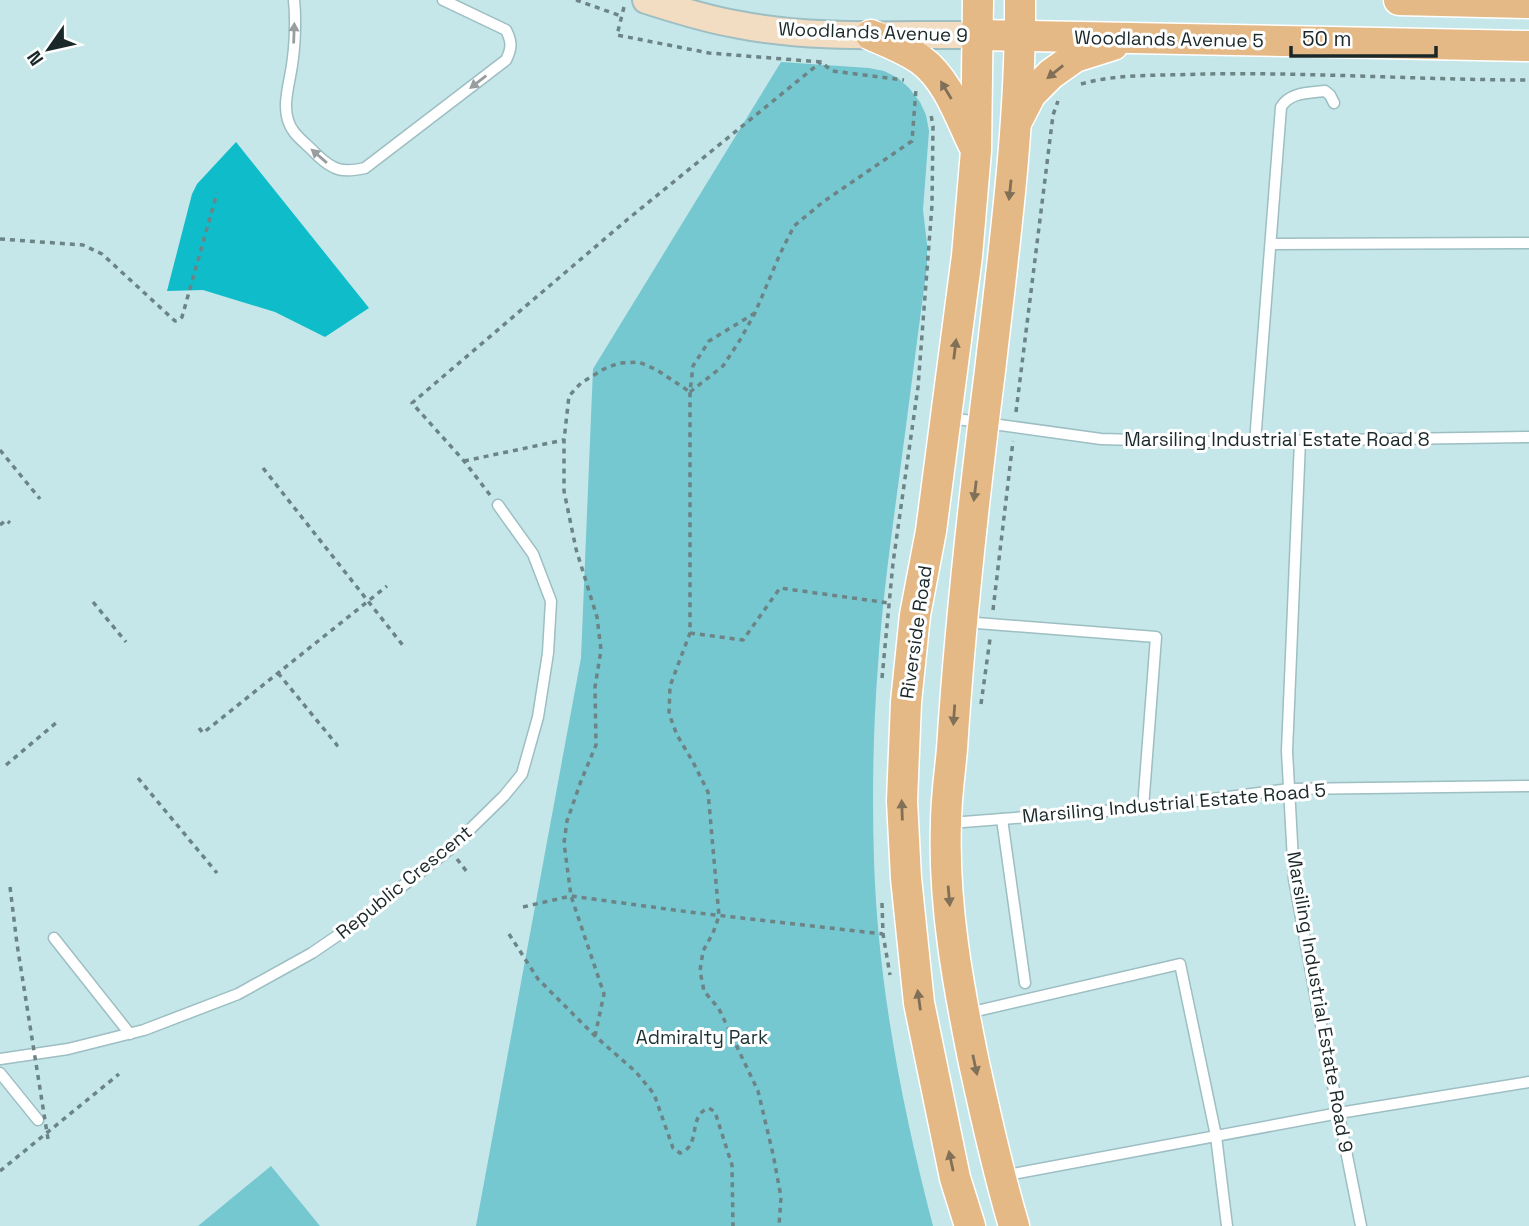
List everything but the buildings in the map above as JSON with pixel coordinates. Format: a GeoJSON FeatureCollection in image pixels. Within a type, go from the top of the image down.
{"type":"FeatureCollection","features":[{"type":"Feature","properties":{"kind":"main road","name":"Woodlands Avenue 9"},"geometry":{"type":"LineString","coordinates":[[646,0],[735,24],[798,32],[978,35]]}},
{"type":"Feature","properties":{"kind":"main road","name":"Riverside Road"},"geometry":{"type":"LineString","coordinates":[[970,1226],[955,1178],[919,1003],[902,810],[906,702],[915,615],[931,531],[967,256],[976,151],[978,0]]}},
{"type":"Feature","properties":{"kind":"main road"},"geometry":{"type":"LineString","coordinates":[[1014,1226],[999,1176],[964,1014],[952,935],[946,823],[957,675],[977,623],[971,522],[1017,122],[1020,0]]}},
{"type":"Feature","properties":{"kind":"main road"},"geometry":{"type":"LineString","coordinates":[[1399,0],[1529,3]]}},
{"type":"Feature","properties":{"kind":"main road"},"geometry":{"type":"LineString","coordinates":[[871,35],[919,58],[931,68],[946,87],[976,151]]}},
{"type":"Feature","properties":{"kind":"main road","name":"Woodlands Avenue 5"},"geometry":{"type":"LineString","coordinates":[[978,35],[1529,46]]}},
{"type":"Feature","properties":{"kind":"main road"},"geometry":{"type":"LineString","coordinates":[[1017,122],[1031,94],[1051,74],[1075,57],[1140,37]]}},
{"type":"Feature","properties":{"kind":"lane"},"geometry":{"type":"LineString","coordinates":[[294,0],[293,63],[285,102],[286,112],[293,131],[323,160],[336,169],[350,172],[365,168],[506,60],[511,49],[511,40],[506,30],[443,0]]}},
{"type":"Feature","properties":{"kind":"lane"},"geometry":{"type":"LineString","coordinates":[[1255,442],[1281,107],[1286,99],[1292,96],[1325,91],[1334,103]]}},
{"type":"Feature","properties":{"kind":"lane"},"geometry":{"type":"LineString","coordinates":[[1271,244],[1529,243]]}},
{"type":"Feature","properties":{"kind":"lane","name":"Marsiling Industrial Estate Road 8"},"geometry":{"type":"LineString","coordinates":[[946,417],[1101,439],[1255,442],[1529,437]]}},
{"type":"Feature","properties":{"kind":"lane","name":"Marsiling Industrial Estate Road 9"},"geometry":{"type":"LineString","coordinates":[[1300,441],[1287,751],[1294,879],[1361,1226]]}},
{"type":"Feature","properties":{"kind":"lane","name":"Republic Crescent"},"geometry":{"type":"LineString","coordinates":[[0,1059],[68,1049],[130,1034],[238,994],[312,953],[350,927],[450,849],[496,805],[522,774],[538,717],[548,653],[551,601],[533,554],[498,505]]}},
{"type":"Feature","properties":{"kind":"lane"},"geometry":{"type":"LineString","coordinates":[[977,623],[1156,637],[1143,808]]}},
{"type":"Feature","properties":{"kind":"lane","name":"Marsiling Industrial Estate Road 5"},"geometry":{"type":"LineString","coordinates":[[946,823],[1143,808],[1289,789],[1529,786]]}},
{"type":"Feature","properties":{"kind":"lane"},"geometry":{"type":"LineString","coordinates":[[1002,819],[1025,983]]}},
{"type":"Feature","properties":{"kind":"lane"},"geometry":{"type":"LineString","coordinates":[[54,938],[130,1034]]}},
{"type":"Feature","properties":{"kind":"lane"},"geometry":{"type":"LineString","coordinates":[[964,1014],[1180,964],[1216,1136],[1227,1226]]}},
{"type":"Feature","properties":{"kind":"lane"},"geometry":{"type":"LineString","coordinates":[[0,1073],[38,1120]]}},
{"type":"Feature","properties":{"kind":"lane"},"geometry":{"type":"LineString","coordinates":[[999,1176],[1339,1113],[1529,1082]]}},
{"type":"Feature","properties":{"kind":"path"},"geometry":{"type":"LineString","coordinates":[[576,0],[621,16],[617,35],[709,53],[821,62],[832,71],[904,79],[916,88],[912,141],[823,202],[794,226],[755,313],[723,366],[690,392]]}},
{"type":"Feature","properties":{"kind":"path"},"geometry":{"type":"LineString","coordinates":[[498,505],[464,461],[412,403],[628,219],[821,62]]}},
{"type":"Feature","properties":{"kind":"path"},"geometry":{"type":"LineString","coordinates":[[1078,85],[1113,77],[1262,73],[1529,80]]}},
{"type":"Feature","properties":{"kind":"path"},"geometry":{"type":"LineString","coordinates":[[982,704],[977,623],[1015,427],[1053,115],[1059,99]]}},
{"type":"Feature","properties":{"kind":"path"},"geometry":{"type":"LineString","coordinates":[[0,239],[83,245],[102,254],[175,321],[182,317],[217,193]]}},
{"type":"Feature","properties":{"kind":"path"},"geometry":{"type":"LineString","coordinates":[[755,313],[709,341],[693,366],[690,392],[690,633],[670,686],[669,714],[677,735],[708,792],[719,916],[703,951],[700,971],[704,991],[719,1009],[758,1091],[780,1197],[779,1226]]}},
{"type":"Feature","properties":{"kind":"path"},"geometry":{"type":"LineString","coordinates":[[595,1036],[604,995],[571,896],[564,844],[567,821],[596,745],[595,687],[601,650],[597,617],[576,548],[565,491],[564,440],[569,396],[581,383],[604,369],[619,363],[639,362],[657,370],[690,392]]}},
{"type":"Feature","properties":{"kind":"path"},"geometry":{"type":"LineString","coordinates":[[464,461],[564,440]]}},
{"type":"Feature","properties":{"kind":"path"},"geometry":{"type":"LineString","coordinates":[[0,450],[40,499]]}},
{"type":"Feature","properties":{"kind":"path"},"geometry":{"type":"LineString","coordinates":[[263,468],[405,648]]}},
{"type":"Feature","properties":{"kind":"path"},"geometry":{"type":"LineString","coordinates":[[0,525],[6,520],[10,523]]}},
{"type":"Feature","properties":{"kind":"path"},"geometry":{"type":"LineString","coordinates":[[200,728],[203,733],[387,586]]}},
{"type":"Feature","properties":{"kind":"path"},"geometry":{"type":"LineString","coordinates":[[690,633],[743,640],[780,588],[889,603]]}},
{"type":"Feature","properties":{"kind":"path"},"geometry":{"type":"LineString","coordinates":[[93,602],[125,642]]}},
{"type":"Feature","properties":{"kind":"path"},"geometry":{"type":"LineString","coordinates":[[278,673],[337,745],[335,747]]}},
{"type":"Feature","properties":{"kind":"path"},"geometry":{"type":"LineString","coordinates":[[6,765],[57,722]]}},
{"type":"Feature","properties":{"kind":"path"},"geometry":{"type":"LineString","coordinates":[[138,778],[217,873]]}},
{"type":"Feature","properties":{"kind":"path"},"geometry":{"type":"LineString","coordinates":[[10,887],[47,1139]]}},
{"type":"Feature","properties":{"kind":"path"},"geometry":{"type":"LineString","coordinates":[[523,907],[571,896],[883,934]]}},
{"type":"Feature","properties":{"kind":"path"},"geometry":{"type":"LineString","coordinates":[[509,934],[538,979],[595,1036],[636,1072],[654,1094],[673,1148],[680,1153],[691,1147],[697,1116],[702,1110],[709,1108],[715,1112],[732,1165],[733,1226]]}},
{"type":"Feature","properties":{"kind":"path"},"geometry":{"type":"LineString","coordinates":[[0,1171],[119,1074]]}},
{"type":"Feature","properties":{"kind":"green space","name":"Admiralty Park"},"geometry":{"type":"Polygon","coordinates":[[[781,62],[884,71],[898,78],[920,102],[929,131],[923,210],[927,266],[882,620],[875,714],[873,812],[876,907],[886,999],[911,1136],[933,1226],[476,1226],[581,658],[593,369],[781,62]]]}},
{"type":"Feature","properties":{"kind":"green space"},"geometry":{"type":"Polygon","coordinates":[[[271,1166],[320,1226],[198,1226],[271,1166]]]}},
{"type":"Feature","properties":{"kind":"shaded area"},"geometry":{"type":"Polygon","coordinates":[[[236,142],[369,308],[325,337],[275,312],[203,290],[167,291],[192,194],[197,184],[236,142]]]}}]}
